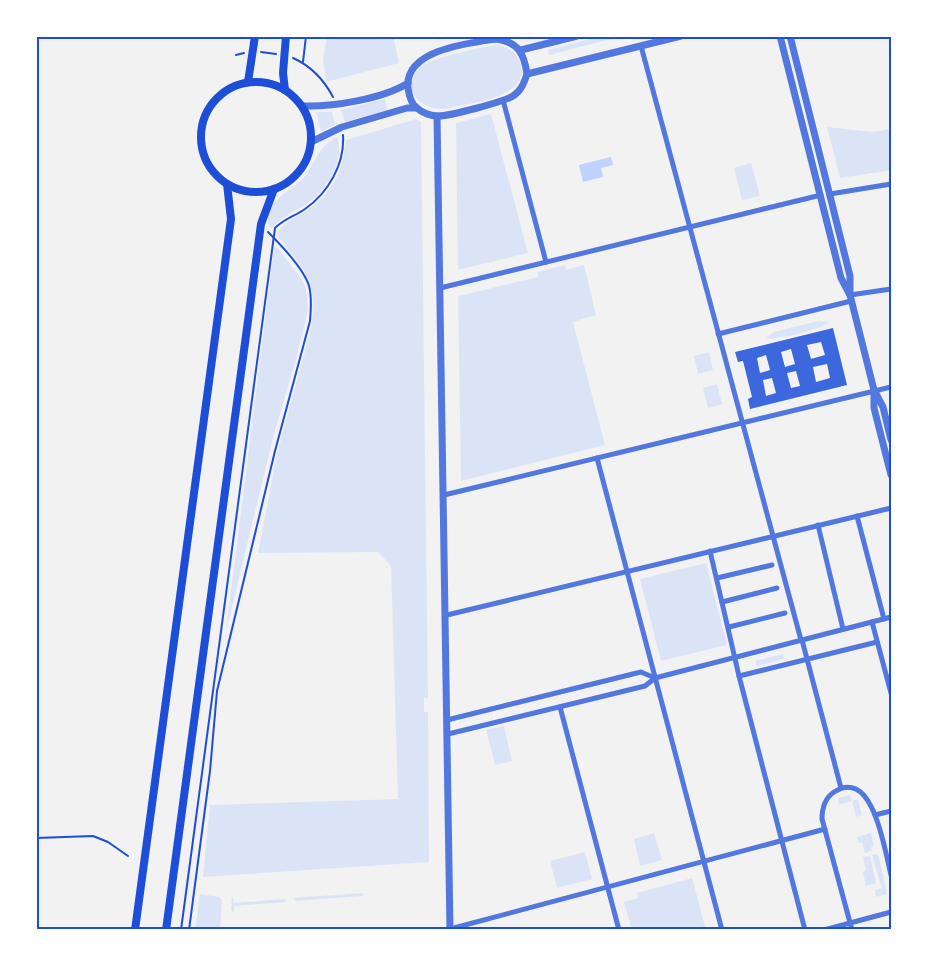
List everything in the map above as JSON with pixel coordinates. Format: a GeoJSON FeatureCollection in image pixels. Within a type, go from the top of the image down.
{"type":"FeatureCollection","features":[{"type":"Feature","properties":{"kind":"main road"},"geometry":{"type":"LineString","coordinates":[[248,82],[255,36]]}},
{"type":"Feature","properties":{"kind":"main road"},"geometry":{"type":"LineString","coordinates":[[286,36],[284,54],[286,90]]}},
{"type":"Feature","properties":{"kind":"main road"},"geometry":{"type":"LineString","coordinates":[[248,82],[268,83],[286,90],[303,106],[310,124],[312,142],[308,158],[300,171],[288,182],[274,189],[258,192],[242,190],[227,184],[213,172],[204,156],[201,137],[204,119],[211,105],[221,94],[234,86],[248,82]]}},
{"type":"Feature","properties":{"kind":"main road"},"geometry":{"type":"LineString","coordinates":[[135,930],[231,219],[227,184]]}},
{"type":"Feature","properties":{"kind":"main road"},"geometry":{"type":"LineString","coordinates":[[166,930],[261,224],[274,189]]}},
{"type":"Feature","properties":{"kind":"street"},"geometry":{"type":"LineString","coordinates":[[521,50],[577,36]]}},
{"type":"Feature","properties":{"kind":"street"},"geometry":{"type":"LineString","coordinates":[[527,74],[681,36]]}},
{"type":"Feature","properties":{"kind":"street"},"geometry":{"type":"LineString","coordinates":[[780,36],[842,278],[850,298],[874,390],[883,407],[891,440]]}},
{"type":"Feature","properties":{"kind":"street"},"geometry":{"type":"LineString","coordinates":[[790,36],[850,276],[850,298]]}},
{"type":"Feature","properties":{"kind":"street"},"geometry":{"type":"LineString","coordinates":[[312,142],[342,127],[407,108],[416,108],[438,116],[503,100],[519,91],[527,74],[521,50],[515,44],[505,40],[487,38],[423,57],[411,70],[408,83],[409,95],[416,108]]}},
{"type":"Feature","properties":{"kind":"street"},"geometry":{"type":"LineString","coordinates":[[641,46],[841,788]]}},
{"type":"Feature","properties":{"kind":"street"},"geometry":{"type":"LineString","coordinates":[[303,106],[337,106],[397,89],[408,83]]}},
{"type":"Feature","properties":{"kind":"street"},"geometry":{"type":"LineString","coordinates":[[503,100],[546,262]]}},
{"type":"Feature","properties":{"kind":"street"},"geometry":{"type":"LineString","coordinates":[[438,116],[447,615],[450,929],[825,829]]}},
{"type":"Feature","properties":{"kind":"street"},"geometry":{"type":"LineString","coordinates":[[440,288],[821,195],[891,184]]}},
{"type":"Feature","properties":{"kind":"street"},"geometry":{"type":"LineString","coordinates":[[718,334],[850,298],[891,289]]}},
{"type":"Feature","properties":{"kind":"street"},"geometry":{"type":"LineString","coordinates":[[444,495],[891,387]]}},
{"type":"Feature","properties":{"kind":"street"},"geometry":{"type":"LineString","coordinates":[[874,390],[874,408],[891,475]]}},
{"type":"Feature","properties":{"kind":"street"},"geometry":{"type":"LineString","coordinates":[[597,458],[722,930]]}},
{"type":"Feature","properties":{"kind":"street"},"geometry":{"type":"LineString","coordinates":[[447,615],[891,508]]}},
{"type":"Feature","properties":{"kind":"street"},"geometry":{"type":"LineString","coordinates":[[857,516],[884,619]]}},
{"type":"Feature","properties":{"kind":"street"},"geometry":{"type":"LineString","coordinates":[[818,525],[843,629]]}},
{"type":"Feature","properties":{"kind":"street"},"geometry":{"type":"LineString","coordinates":[[710,551],[734,657],[805,930]]}},
{"type":"Feature","properties":{"kind":"street"},"geometry":{"type":"LineString","coordinates":[[717,578],[772,565]]}},
{"type":"Feature","properties":{"kind":"street"},"geometry":{"type":"LineString","coordinates":[[722,602],[777,588]]}},
{"type":"Feature","properties":{"kind":"street"},"geometry":{"type":"LineString","coordinates":[[728,627],[784,613]]}},
{"type":"Feature","properties":{"kind":"street"},"geometry":{"type":"LineString","coordinates":[[448,734],[645,686],[655,678],[891,617]]}},
{"type":"Feature","properties":{"kind":"street"},"geometry":{"type":"LineString","coordinates":[[872,622],[891,693]]}},
{"type":"Feature","properties":{"kind":"street"},"geometry":{"type":"LineString","coordinates":[[739,676],[877,642]]}},
{"type":"Feature","properties":{"kind":"street"},"geometry":{"type":"LineString","coordinates":[[447,720],[641,672],[655,678]]}},
{"type":"Feature","properties":{"kind":"street"},"geometry":{"type":"LineString","coordinates":[[560,707],[619,930]]}},
{"type":"Feature","properties":{"kind":"street"},"geometry":{"type":"LineString","coordinates":[[852,930],[825,829],[822,810],[832,793],[841,788],[852,788],[861,792],[869,800],[891,875]]}},
{"type":"Feature","properties":{"kind":"street"},"geometry":{"type":"LineString","coordinates":[[875,816],[891,811]]}},
{"type":"Feature","properties":{"kind":"street"},"geometry":{"type":"LineString","coordinates":[[824,930],[891,912]]}},
{"type":"Feature","properties":{"kind":"path"},"geometry":{"type":"LineString","coordinates":[[302,62],[306,36]]}},
{"type":"Feature","properties":{"kind":"path"},"geometry":{"type":"LineString","coordinates":[[236,55],[252,51],[284,54],[302,62],[325,82],[337,106]]}},
{"type":"Feature","properties":{"kind":"path"},"geometry":{"type":"LineString","coordinates":[[180,930],[275,228],[283,220],[305,209],[336,174],[343,138],[342,127]]}},
{"type":"Feature","properties":{"kind":"path"},"geometry":{"type":"LineString","coordinates":[[190,930],[210,771],[216,692],[275,451],[310,321],[309,286],[304,276],[274,237],[261,224]]}},
{"type":"Feature","properties":{"kind":"path"},"geometry":{"type":"LineString","coordinates":[[36,838],[93,836],[108,842],[128,856]]}},
{"type":"Feature","properties":{"kind":"shaded area"},"geometry":{"type":"Polygon","coordinates":[[[327,36],[393,36],[399,63],[326,82],[323,59],[327,36]]]}},
{"type":"Feature","properties":{"kind":"shaded area"},"geometry":{"type":"Polygon","coordinates":[[[602,36],[619,37],[549,55],[548,50],[602,36]]]}},
{"type":"Feature","properties":{"kind":"shaded area"},"geometry":{"type":"Polygon","coordinates":[[[498,45],[511,50],[519,61],[521,73],[518,83],[510,90],[486,100],[440,109],[431,107],[416,98],[412,84],[414,75],[421,67],[435,60],[458,53],[498,45]]]}},
{"type":"Feature","properties":{"kind":"shaded area"},"geometry":{"type":"Polygon","coordinates":[[[385,99],[387,110],[345,122],[341,110],[385,99]]]}},
{"type":"Feature","properties":{"kind":"shaded area"},"geometry":{"type":"Polygon","coordinates":[[[316,112],[332,112],[335,125],[321,131],[316,112]]]}},
{"type":"Feature","properties":{"kind":"shaded area"},"geometry":{"type":"Polygon","coordinates":[[[491,114],[528,253],[458,270],[456,123],[491,114]]]}},
{"type":"Feature","properties":{"kind":"shaded area"},"geometry":{"type":"Polygon","coordinates":[[[416,119],[421,122],[428,698],[424,698],[424,712],[428,712],[429,862],[203,877],[210,805],[398,799],[391,566],[378,552],[258,553],[277,454],[311,329],[313,313],[313,299],[307,278],[302,268],[277,235],[283,226],[317,203],[331,188],[340,170],[346,140],[416,119]]]}},
{"type":"Feature","properties":{"kind":"shaded area"},"geometry":{"type":"Polygon","coordinates":[[[827,127],[873,132],[891,129],[891,170],[840,178],[827,127]]]}},
{"type":"Feature","properties":{"kind":"shaded area"},"geometry":{"type":"Polygon","coordinates":[[[337,137],[339,155],[337,164],[323,189],[309,202],[284,217],[271,229],[268,220],[272,206],[303,178],[321,150],[337,137]]]}},
{"type":"Feature","properties":{"kind":"shaded area"},"geometry":{"type":"Polygon","coordinates":[[[751,163],[760,196],[742,200],[734,168],[751,163]]]}},
{"type":"Feature","properties":{"kind":"shaded area"},"geometry":{"type":"Polygon","coordinates":[[[276,246],[306,288],[308,310],[296,360],[274,434],[226,631],[274,249],[276,246]]]}},
{"type":"Feature","properties":{"kind":"shaded area"},"geometry":{"type":"Polygon","coordinates":[[[565,265],[566,270],[584,265],[596,315],[573,322],[605,445],[461,481],[458,296],[538,277],[538,272],[565,265]]]}},
{"type":"Feature","properties":{"kind":"shaded area"},"geometry":{"type":"Polygon","coordinates":[[[818,321],[830,322],[799,334],[766,338],[774,332],[818,321]]]}},
{"type":"Feature","properties":{"kind":"shaded area"},"geometry":{"type":"Polygon","coordinates":[[[709,352],[713,370],[698,374],[694,356],[709,352]]]}},
{"type":"Feature","properties":{"kind":"shaded area"},"geometry":{"type":"Polygon","coordinates":[[[717,384],[722,404],[708,408],[703,388],[717,384]]]}},
{"type":"Feature","properties":{"kind":"shaded area"},"geometry":{"type":"Polygon","coordinates":[[[706,563],[727,645],[661,661],[640,579],[706,563]]]}},
{"type":"Feature","properties":{"kind":"shaded area"},"geometry":{"type":"Polygon","coordinates":[[[783,654],[784,659],[757,666],[755,661],[783,654]]]}},
{"type":"Feature","properties":{"kind":"shaded area"},"geometry":{"type":"Polygon","coordinates":[[[504,726],[512,761],[495,765],[486,730],[504,726]]]}},
{"type":"Feature","properties":{"kind":"shaded area"},"geometry":{"type":"Polygon","coordinates":[[[850,795],[852,801],[839,805],[838,798],[850,795]]]}},
{"type":"Feature","properties":{"kind":"shaded area"},"geometry":{"type":"Polygon","coordinates":[[[858,799],[862,815],[856,817],[852,801],[858,799]]]}},
{"type":"Feature","properties":{"kind":"shaded area"},"geometry":{"type":"Polygon","coordinates":[[[654,833],[662,860],[640,866],[634,839],[654,833]]]}},
{"type":"Feature","properties":{"kind":"shaded area"},"geometry":{"type":"Polygon","coordinates":[[[871,833],[874,846],[871,847],[872,851],[865,853],[862,843],[859,843],[857,837],[871,833]]]}},
{"type":"Feature","properties":{"kind":"shaded area"},"geometry":{"type":"Polygon","coordinates":[[[585,852],[592,879],[557,888],[550,861],[585,852]]]}},
{"type":"Feature","properties":{"kind":"shaded area"},"geometry":{"type":"Polygon","coordinates":[[[878,854],[887,894],[876,897],[875,890],[882,888],[872,855],[878,854]]]}},
{"type":"Feature","properties":{"kind":"shaded area"},"geometry":{"type":"Polygon","coordinates":[[[870,856],[876,883],[866,886],[863,872],[866,870],[863,857],[870,856]]]}},
{"type":"Feature","properties":{"kind":"shaded area"},"geometry":{"type":"Polygon","coordinates":[[[692,878],[706,930],[632,930],[624,902],[638,898],[637,893],[692,878]]]}},
{"type":"Feature","properties":{"kind":"shaded area"},"geometry":{"type":"Polygon","coordinates":[[[363,893],[363,896],[294,901],[294,898],[363,893]]]}},
{"type":"Feature","properties":{"kind":"shaded area"},"geometry":{"type":"Polygon","coordinates":[[[200,894],[219,897],[222,900],[220,930],[195,930],[200,894]]]}},
{"type":"Feature","properties":{"kind":"shaded area"},"geometry":{"type":"Polygon","coordinates":[[[232,896],[234,903],[285,899],[286,902],[234,906],[234,912],[231,910],[232,896]]]}},
{"type":"Feature","properties":{"kind":"water"},"geometry":{"type":"Polygon","coordinates":[[[611,157],[613,165],[601,168],[603,177],[583,182],[579,165],[611,157]]]}},
{"type":"Feature","properties":{"kind":"building"},"geometry":{"type":"Polygon","coordinates":[[[833,328],[847,385],[750,409],[748,399],[752,397],[743,361],[738,362],[735,352],[833,328]],[[821,342],[807,345],[811,359],[825,355],[821,342]],[[791,349],[781,352],[785,367],[795,364],[791,349]],[[766,355],[757,358],[760,373],[770,370],[766,355]],[[827,364],[813,367],[816,382],[830,378],[827,364]],[[796,371],[787,373],[791,388],[800,386],[796,371]],[[772,378],[763,380],[766,396],[776,393],[772,378]]]}}]}
